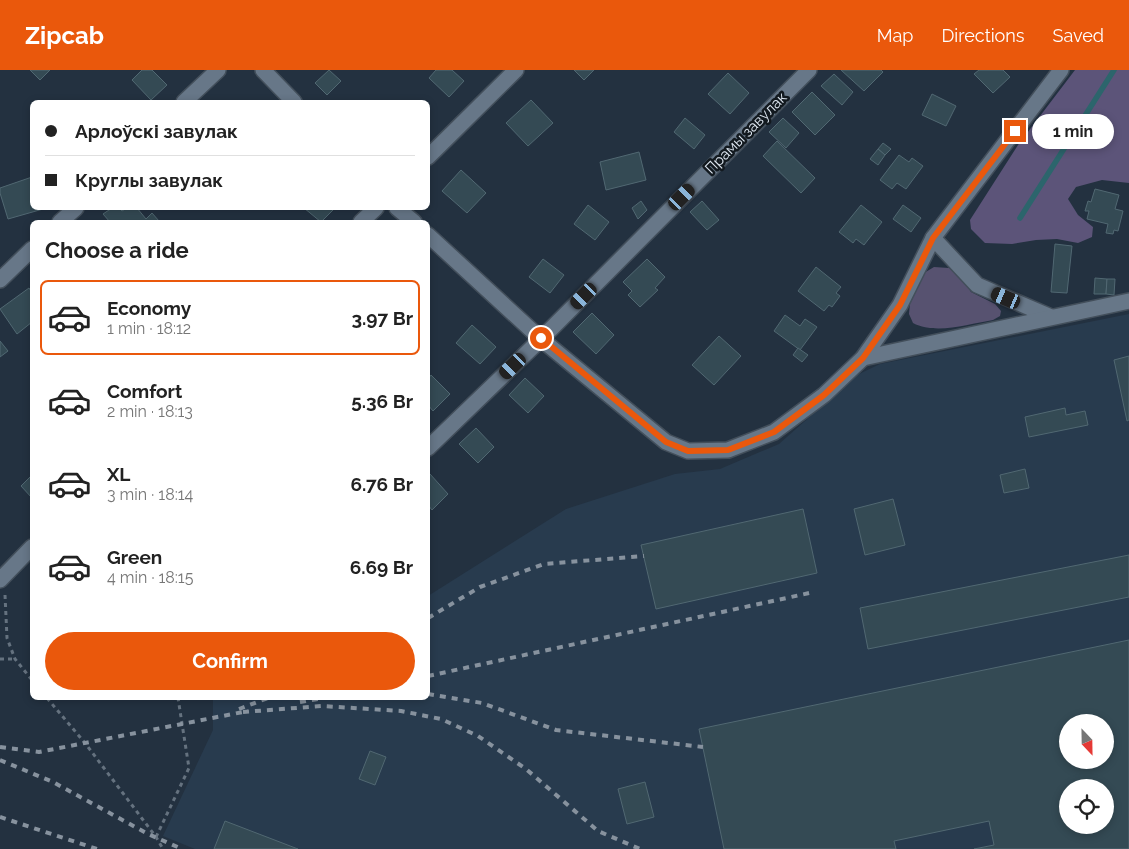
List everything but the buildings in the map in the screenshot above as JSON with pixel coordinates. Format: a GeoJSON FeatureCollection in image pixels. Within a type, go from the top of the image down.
{"type":"FeatureCollection","features":[{"type":"Feature","properties":{"kind":"street"},"geometry":{"type":"LineString","coordinates":[[186,100],[218,70]]}},
{"type":"Feature","properties":{"kind":"street"},"geometry":{"type":"LineString","coordinates":[[263,70],[292,100]]}},
{"type":"Feature","properties":{"kind":"street"},"geometry":{"type":"LineString","coordinates":[[430,155],[516,70]]}},
{"type":"Feature","properties":{"kind":"street","name":"Прамы завулак"},"geometry":{"type":"LineString","coordinates":[[430,446],[541,338],[808,70]]}},
{"type":"Feature","properties":{"kind":"street"},"geometry":{"type":"LineString","coordinates":[[430,237],[541,338],[666,442],[688,451],[728,450],[774,432],[824,395],[863,358],[900,305],[933,238],[1061,70]]}},
{"type":"Feature","properties":{"kind":"street"},"geometry":{"type":"LineString","coordinates":[[62,220],[74,210]]}},
{"type":"Feature","properties":{"kind":"street"},"geometry":{"type":"LineString","coordinates":[[363,220],[374,210]]}},
{"type":"Feature","properties":{"kind":"street"},"geometry":{"type":"LineString","coordinates":[[399,210],[412,220]]}},
{"type":"Feature","properties":{"kind":"street"},"geometry":{"type":"LineString","coordinates":[[933,238],[977,285],[1051,317]]}},
{"type":"Feature","properties":{"kind":"street"},"geometry":{"type":"LineString","coordinates":[[0,280],[30,251]]}},
{"type":"Feature","properties":{"kind":"street"},"geometry":{"type":"LineString","coordinates":[[863,358],[1129,301]]}},
{"type":"Feature","properties":{"kind":"street"},"geometry":{"type":"LineString","coordinates":[[2,578],[30,549]]}},
{"type":"Feature","properties":{"kind":"path"},"geometry":{"type":"LineString","coordinates":[[2,578],[7,638],[15,659],[30,678]]}},
{"type":"Feature","properties":{"kind":"path"},"geometry":{"type":"LineString","coordinates":[[0,659],[15,659]]}},
{"type":"Feature","properties":{"kind":"path"},"geometry":{"type":"LineString","coordinates":[[49,700],[85,743],[163,849]]}},
{"type":"Feature","properties":{"kind":"path"},"geometry":{"type":"LineString","coordinates":[[156,837],[189,768],[178,700]]}},
{"type":"Feature","properties":{"kind":"shaded area"},"geometry":{"type":"Polygon","coordinates":[[[1075,70],[1129,70],[1129,183],[1102,180],[1076,187],[1068,199],[1078,215],[1093,227],[1092,237],[1078,243],[1057,239],[1012,244],[985,243],[971,229],[970,220],[1018,145],[1075,70]]]}},
{"type":"Feature","properties":{"kind":"shaded area"},"geometry":{"type":"Polygon","coordinates":[[[934,267],[949,268],[962,278],[971,292],[995,304],[1001,311],[1000,316],[993,320],[942,328],[932,328],[913,323],[909,314],[910,303],[924,273],[934,267]]]}},
{"type":"Feature","properties":{"kind":"shaded area"},"geometry":{"type":"Polygon","coordinates":[[[1129,314],[1129,849],[195,849],[163,836],[213,730],[213,700],[430,700],[430,595],[566,509],[675,474],[720,469],[779,444],[857,375],[880,364],[1129,314]]]}},
{"type":"Feature","properties":{"kind":"waterway"},"geometry":{"type":"LineString","coordinates":[[1020,218],[1114,70]]}},
{"type":"Feature","properties":{"kind":"railway"},"geometry":{"type":"LineString","coordinates":[[430,617],[480,587],[544,564],[644,556]]}},
{"type":"Feature","properties":{"kind":"railway"},"geometry":{"type":"LineString","coordinates":[[430,676],[814,592]]}},
{"type":"Feature","properties":{"kind":"railway"},"geometry":{"type":"LineString","coordinates":[[430,694],[482,703],[556,730],[703,747]]}},
{"type":"Feature","properties":{"kind":"railway"},"geometry":{"type":"LineString","coordinates":[[239,709],[263,700]]}},
{"type":"Feature","properties":{"kind":"railway"},"geometry":{"type":"LineString","coordinates":[[300,702],[312,700]]}},
{"type":"Feature","properties":{"kind":"railway"},"geometry":{"type":"LineString","coordinates":[[243,712],[322,706],[401,711],[441,719],[478,736],[526,769],[598,831],[640,849]]}},
{"type":"Feature","properties":{"kind":"railway"},"geometry":{"type":"LineString","coordinates":[[0,747],[39,752],[248,711]]}},
{"type":"Feature","properties":{"kind":"railway"},"geometry":{"type":"LineString","coordinates":[[0,760],[53,782],[148,834],[182,849]]}},
{"type":"Feature","properties":{"kind":"railway"},"geometry":{"type":"LineString","coordinates":[[0,817],[97,849]]}},
{"type":"Feature","properties":{"kind":"route"},"geometry":{"type":"LineString","coordinates":[[541,338],[666,442],[688,451],[728,450],[774,432],[824,395],[863,358],[900,305],[933,238],[1015,131]]}}]}
